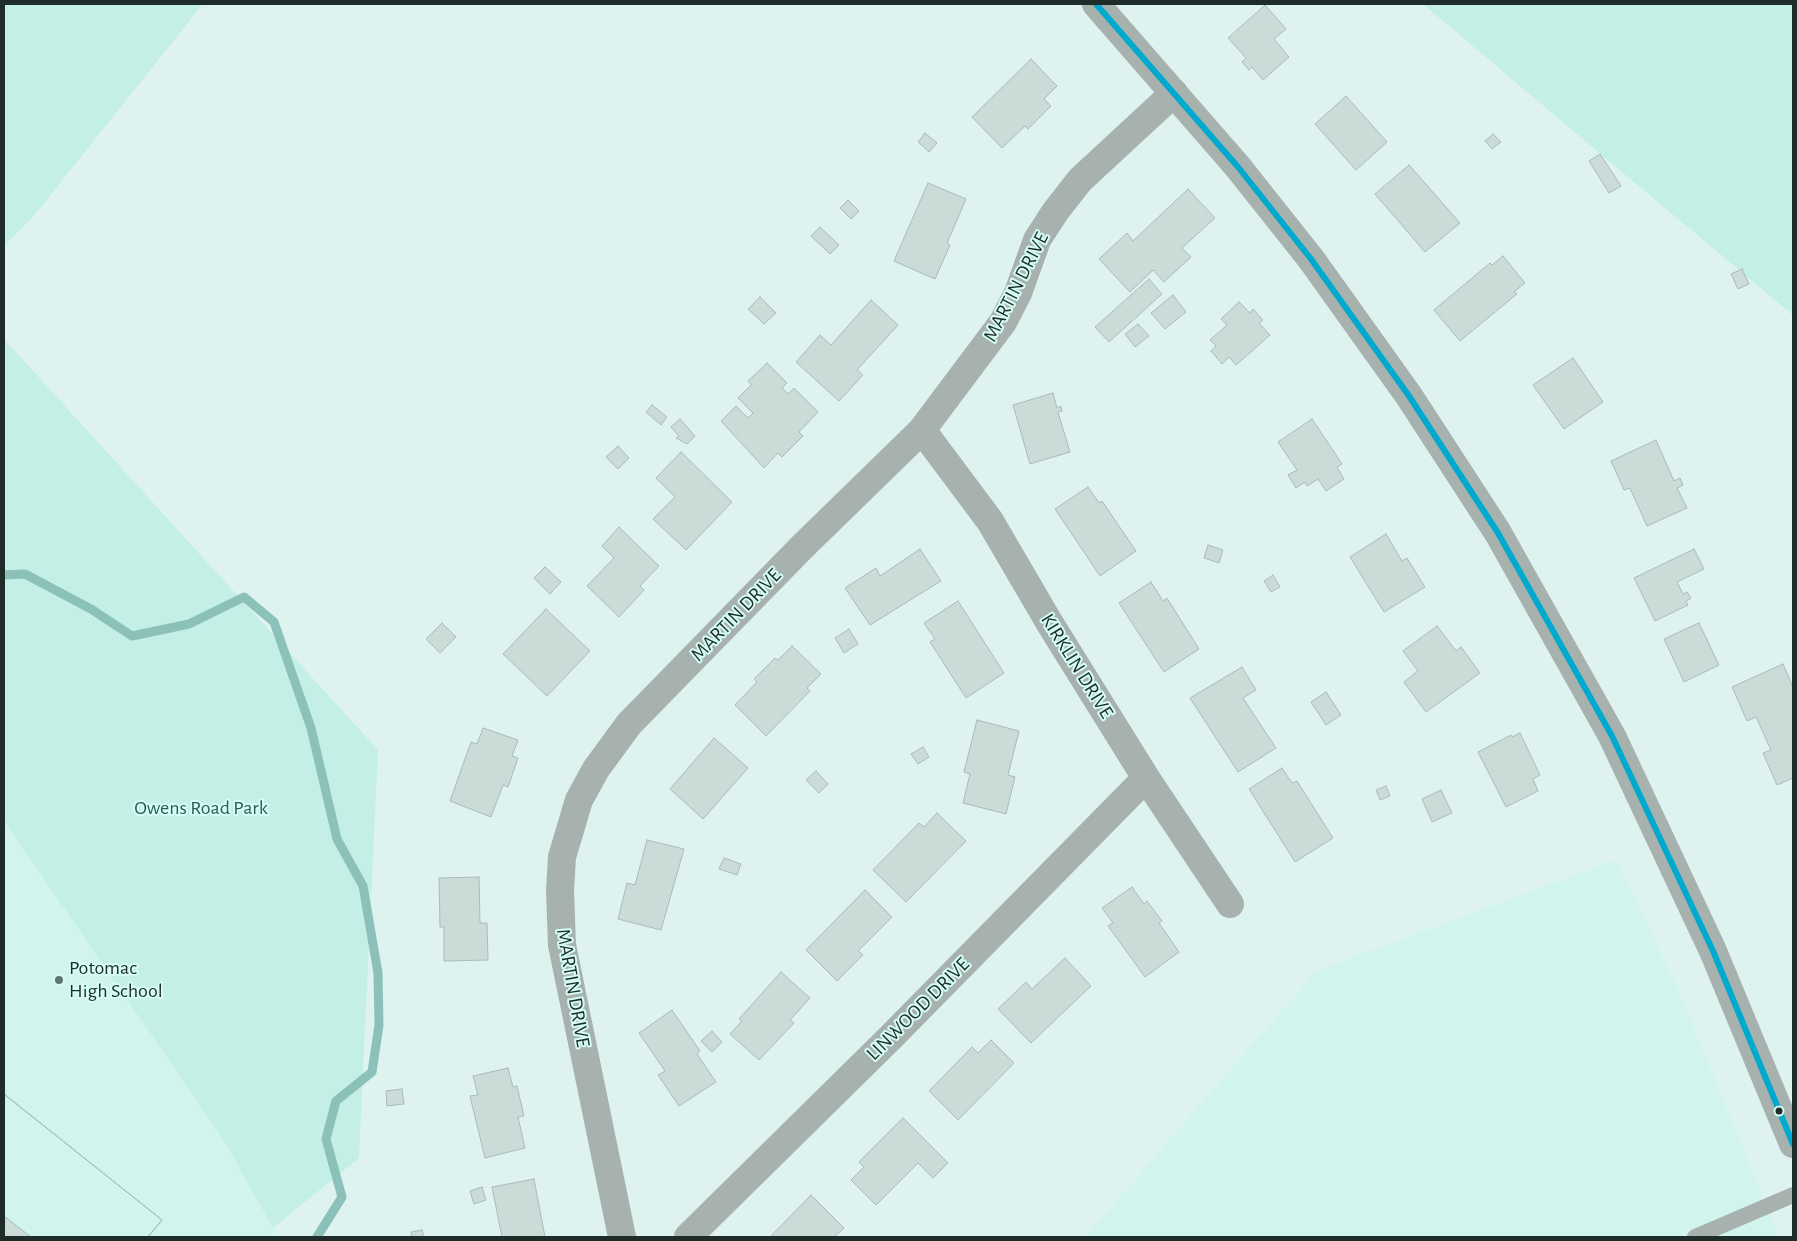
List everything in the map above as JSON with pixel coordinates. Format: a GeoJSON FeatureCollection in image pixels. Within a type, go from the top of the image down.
{"type":"FeatureCollection","features":[{"type":"Feature","properties":{"kind":"street"},"geometry":{"type":"LineString","coordinates":[[1096,4],[1238,167],[1312,259],[1409,396],[1498,532],[1612,736],[1713,951],[1793,1144]]}},
{"type":"Feature","properties":{"kind":"street","name":"MARTIN DRIVE"},"geometry":{"type":"LineString","coordinates":[[622,1237],[562,945],[560,892],[562,857],[579,800],[596,769],[629,724],[801,548],[922,430],[1003,322],[1018,293],[1037,240],[1055,212],[1080,180],[1174,93]]}},
{"type":"Feature","properties":{"kind":"street","name":"KIRKLIN DRIVE"},"geometry":{"type":"LineString","coordinates":[[922,430],[990,521],[1049,622],[1146,778],[1230,904]]}},
{"type":"Feature","properties":{"kind":"street","name":"LINWOOD DRIVE"},"geometry":{"type":"LineString","coordinates":[[688,1237],[891,1037],[1146,778]]}},
{"type":"Feature","properties":{"kind":"lane"},"geometry":{"type":"LineString","coordinates":[[1695,1237],[1793,1195]]}},
{"type":"Feature","properties":{"kind":"shaded area","name":"Potomac High School"},"geometry":{"type":"Polygon","coordinates":[[[4,821],[223,1139],[278,1237],[4,1237],[4,821]]]}},
{"type":"Feature","properties":{"kind":"shaded area"},"geometry":{"type":"Polygon","coordinates":[[[1616,860],[1677,986],[1779,1237],[1085,1237],[1316,971],[1616,860]]]}},
{"type":"Feature","properties":{"kind":"green space"},"geometry":{"type":"Polygon","coordinates":[[[4,4],[203,4],[33,217],[4,246],[4,4]]]}},
{"type":"Feature","properties":{"kind":"green space"},"geometry":{"type":"Polygon","coordinates":[[[1423,4],[1793,4],[1793,315],[1610,162],[1423,4]]]}},
{"type":"Feature","properties":{"kind":"green space","name":"Owens Road Park"},"geometry":{"type":"Polygon","coordinates":[[[4,339],[378,750],[359,1158],[273,1228],[223,1139],[4,821],[4,339]]]}},
{"type":"Feature","properties":{"kind":"building"},"geometry":{"type":"Polygon","coordinates":[[[1265,5],[1286,29],[1274,39],[1289,57],[1263,80],[1252,67],[1249,70],[1242,62],[1246,58],[1228,38],[1265,5]]]}},
{"type":"Feature","properties":{"kind":"building"},"geometry":{"type":"Polygon","coordinates":[[[1031,59],[1057,86],[1044,99],[1051,106],[1028,129],[1025,126],[1002,148],[972,117],[1031,59]]]}},
{"type":"Feature","properties":{"kind":"building"},"geometry":{"type":"Polygon","coordinates":[[[1346,96],[1387,142],[1356,170],[1315,124],[1346,96]]]}},
{"type":"Feature","properties":{"kind":"building"},"geometry":{"type":"Polygon","coordinates":[[[925,133],[937,143],[929,152],[918,142],[925,133]]]}},
{"type":"Feature","properties":{"kind":"building"},"geometry":{"type":"Polygon","coordinates":[[[1493,134],[1501,142],[1492,149],[1485,141],[1493,134]]]}},
{"type":"Feature","properties":{"kind":"building"},"geometry":{"type":"Polygon","coordinates":[[[1600,154],[1621,186],[1609,193],[1589,161],[1600,154]]]}},
{"type":"Feature","properties":{"kind":"building"},"geometry":{"type":"Polygon","coordinates":[[[1409,165],[1460,223],[1425,252],[1375,194],[1409,165]]]}},
{"type":"Feature","properties":{"kind":"building"},"geometry":{"type":"Polygon","coordinates":[[[928,183],[966,199],[947,243],[950,245],[935,279],[894,261],[928,183]]]}},
{"type":"Feature","properties":{"kind":"building"},"geometry":{"type":"Polygon","coordinates":[[[1188,189],[1215,218],[1182,248],[1191,257],[1164,282],[1153,270],[1130,292],[1099,259],[1127,233],[1133,241],[1188,189]]]}},
{"type":"Feature","properties":{"kind":"building"},"geometry":{"type":"Polygon","coordinates":[[[848,200],[859,211],[851,219],[840,208],[848,200]]]}},
{"type":"Feature","properties":{"kind":"building"},"geometry":{"type":"Polygon","coordinates":[[[820,227],[839,245],[830,254],[811,236],[820,227]]]}},
{"type":"Feature","properties":{"kind":"building"},"geometry":{"type":"Polygon","coordinates":[[[1503,256],[1525,283],[1514,292],[1517,294],[1460,341],[1434,310],[1490,263],[1492,265],[1503,256]]]}},
{"type":"Feature","properties":{"kind":"building"},"geometry":{"type":"Polygon","coordinates":[[[1742,269],[1749,284],[1738,289],[1731,274],[1742,269]]]}},
{"type":"Feature","properties":{"kind":"building"},"geometry":{"type":"Polygon","coordinates":[[[1149,279],[1162,294],[1109,342],[1095,327],[1149,279]]]}},
{"type":"Feature","properties":{"kind":"building"},"geometry":{"type":"Polygon","coordinates":[[[1173,295],[1186,312],[1165,329],[1151,313],[1173,295]]]}},
{"type":"Feature","properties":{"kind":"building"},"geometry":{"type":"Polygon","coordinates":[[[760,297],[776,313],[764,324],[748,309],[760,297]]]}},
{"type":"Feature","properties":{"kind":"building"},"geometry":{"type":"Polygon","coordinates":[[[871,300],[898,325],[857,370],[863,375],[839,401],[796,362],[820,335],[831,345],[871,300]]]}},
{"type":"Feature","properties":{"kind":"building"},"geometry":{"type":"Polygon","coordinates":[[[1239,302],[1250,313],[1253,309],[1263,320],[1259,323],[1270,335],[1236,365],[1229,357],[1222,364],[1211,351],[1216,346],[1210,340],[1227,325],[1221,319],[1239,302]]]}},
{"type":"Feature","properties":{"kind":"building"},"geometry":{"type":"Polygon","coordinates":[[[1138,324],[1149,336],[1135,347],[1125,334],[1138,324]]]}},
{"type":"Feature","properties":{"kind":"building"},"geometry":{"type":"Polygon","coordinates":[[[1573,358],[1603,402],[1564,429],[1533,385],[1573,358]]]}},
{"type":"Feature","properties":{"kind":"building"},"geometry":{"type":"Polygon","coordinates":[[[767,363],[787,383],[782,388],[788,394],[794,388],[818,412],[799,432],[803,436],[782,457],[778,453],[764,468],[721,421],[736,406],[748,418],[753,413],[738,398],[751,385],[748,381],[767,363]]]}},
{"type":"Feature","properties":{"kind":"building"},"geometry":{"type":"Polygon","coordinates":[[[1053,393],[1057,408],[1061,406],[1062,411],[1058,412],[1070,452],[1030,464],[1013,405],[1053,393]]]}},
{"type":"Feature","properties":{"kind":"building"},"geometry":{"type":"Polygon","coordinates":[[[652,405],[667,417],[661,425],[646,412],[652,405]]]}},
{"type":"Feature","properties":{"kind":"building"},"geometry":{"type":"Polygon","coordinates":[[[680,419],[695,436],[687,444],[676,438],[679,436],[671,427],[680,419]]]}},
{"type":"Feature","properties":{"kind":"building"},"geometry":{"type":"Polygon","coordinates":[[[1312,419],[1342,464],[1337,467],[1344,479],[1326,491],[1318,479],[1307,486],[1305,482],[1296,488],[1288,475],[1297,470],[1278,442],[1312,419]]]}},
{"type":"Feature","properties":{"kind":"building"},"geometry":{"type":"Polygon","coordinates":[[[1656,440],[1674,481],[1680,478],[1683,485],[1677,488],[1687,508],[1647,526],[1630,488],[1624,490],[1611,461],[1656,440]]]}},
{"type":"Feature","properties":{"kind":"building"},"geometry":{"type":"Polygon","coordinates":[[[618,446],[629,458],[618,469],[606,457],[618,446]]]}},
{"type":"Feature","properties":{"kind":"building"},"geometry":{"type":"Polygon","coordinates":[[[681,452],[732,502],[686,550],[653,519],[675,497],[656,478],[681,452]]]}},
{"type":"Feature","properties":{"kind":"building"},"geometry":{"type":"Polygon","coordinates":[[[1088,487],[1099,503],[1102,501],[1136,551],[1100,576],[1055,509],[1088,487]]]}},
{"type":"Feature","properties":{"kind":"building"},"geometry":{"type":"Polygon","coordinates":[[[619,527],[659,566],[640,586],[644,590],[619,617],[587,586],[614,558],[602,546],[619,527]]]}},
{"type":"Feature","properties":{"kind":"building"},"geometry":{"type":"Polygon","coordinates":[[[1386,534],[1402,561],[1407,558],[1425,587],[1384,612],[1350,557],[1386,534]]]}},
{"type":"Feature","properties":{"kind":"building"},"geometry":{"type":"Polygon","coordinates":[[[1208,545],[1223,550],[1219,563],[1204,558],[1208,545]]]}},
{"type":"Feature","properties":{"kind":"building"},"geometry":{"type":"Polygon","coordinates":[[[920,549],[941,581],[870,625],[845,588],[876,568],[880,576],[920,549]]]}},
{"type":"Feature","properties":{"kind":"building"},"geometry":{"type":"Polygon","coordinates":[[[1694,549],[1704,569],[1677,582],[1683,594],[1687,592],[1691,598],[1686,601],[1688,605],[1655,621],[1634,578],[1694,549]]]}},
{"type":"Feature","properties":{"kind":"building"},"geometry":{"type":"Polygon","coordinates":[[[545,567],[561,582],[550,594],[534,578],[545,567]]]}},
{"type":"Feature","properties":{"kind":"building"},"geometry":{"type":"Polygon","coordinates":[[[1273,575],[1280,587],[1271,592],[1264,581],[1273,575]]]}},
{"type":"Feature","properties":{"kind":"building"},"geometry":{"type":"Polygon","coordinates":[[[1151,582],[1163,601],[1167,598],[1199,649],[1164,672],[1119,603],[1151,582]]]}},
{"type":"Feature","properties":{"kind":"building"},"geometry":{"type":"Polygon","coordinates":[[[958,601],[1004,673],[966,698],[930,642],[935,639],[924,623],[958,601]]]}},
{"type":"Feature","properties":{"kind":"building"},"geometry":{"type":"Polygon","coordinates":[[[546,609],[590,651],[547,696],[503,654],[546,609]]]}},
{"type":"Feature","properties":{"kind":"building"},"geometry":{"type":"Polygon","coordinates":[[[442,623],[456,637],[440,653],[426,639],[442,623]]]}},
{"type":"Feature","properties":{"kind":"building"},"geometry":{"type":"Polygon","coordinates":[[[1699,623],[1719,665],[1684,682],[1664,639],[1699,623]]]}},
{"type":"Feature","properties":{"kind":"building"},"geometry":{"type":"Polygon","coordinates":[[[1437,626],[1456,651],[1461,647],[1480,673],[1426,712],[1404,682],[1418,671],[1403,651],[1437,626]]]}},
{"type":"Feature","properties":{"kind":"building"},"geometry":{"type":"Polygon","coordinates":[[[849,629],[858,644],[844,653],[835,638],[849,629]]]}},
{"type":"Feature","properties":{"kind":"building"},"geometry":{"type":"Polygon","coordinates":[[[792,646],[821,674],[807,688],[810,691],[766,736],[735,705],[757,682],[754,679],[775,658],[778,660],[792,646]]]}},
{"type":"Feature","properties":{"kind":"building"},"geometry":{"type":"Polygon","coordinates":[[[1783,664],[1793,687],[1793,778],[1777,785],[1763,753],[1771,750],[1756,717],[1747,721],[1732,687],[1783,664]]]}},
{"type":"Feature","properties":{"kind":"building"},"geometry":{"type":"Polygon","coordinates":[[[1242,667],[1256,690],[1243,698],[1276,748],[1238,772],[1190,698],[1242,667]]]}},
{"type":"Feature","properties":{"kind":"building"},"geometry":{"type":"Polygon","coordinates":[[[1326,692],[1341,715],[1326,725],[1311,702],[1326,692]]]}},
{"type":"Feature","properties":{"kind":"building"},"geometry":{"type":"Polygon","coordinates":[[[977,720],[1019,731],[1008,775],[1015,777],[1006,814],[963,803],[970,774],[964,772],[977,720]]]}},
{"type":"Feature","properties":{"kind":"building"},"geometry":{"type":"Polygon","coordinates":[[[483,728],[518,740],[512,756],[518,758],[508,787],[503,785],[491,817],[450,801],[471,742],[477,744],[483,728]]]}},
{"type":"Feature","properties":{"kind":"building"},"geometry":{"type":"Polygon","coordinates":[[[1520,733],[1540,775],[1533,779],[1538,791],[1506,807],[1478,752],[1511,735],[1512,737],[1520,733]]]}},
{"type":"Feature","properties":{"kind":"building"},"geometry":{"type":"Polygon","coordinates":[[[714,738],[748,768],[703,819],[670,789],[714,738]]]}},
{"type":"Feature","properties":{"kind":"building"},"geometry":{"type":"Polygon","coordinates":[[[923,747],[929,757],[918,764],[911,754],[923,747]]]}},
{"type":"Feature","properties":{"kind":"building"},"geometry":{"type":"Polygon","coordinates":[[[1282,768],[1292,783],[1297,781],[1333,838],[1295,862],[1249,789],[1282,768]]]}},
{"type":"Feature","properties":{"kind":"building"},"geometry":{"type":"Polygon","coordinates":[[[816,771],[828,784],[819,793],[806,780],[816,771]]]}},
{"type":"Feature","properties":{"kind":"building"},"geometry":{"type":"Polygon","coordinates":[[[1386,786],[1390,796],[1380,800],[1376,790],[1386,786]]]}},
{"type":"Feature","properties":{"kind":"building"},"geometry":{"type":"Polygon","coordinates":[[[1441,790],[1452,813],[1432,822],[1422,799],[1441,790]]]}},
{"type":"Feature","properties":{"kind":"building"},"geometry":{"type":"Polygon","coordinates":[[[937,813],[966,841],[906,902],[873,870],[919,823],[924,827],[937,813]]]}},
{"type":"Feature","properties":{"kind":"building"},"geometry":{"type":"Polygon","coordinates":[[[647,840],[684,849],[661,930],[618,919],[627,883],[635,885],[647,840]]]}},
{"type":"Feature","properties":{"kind":"building"},"geometry":{"type":"Polygon","coordinates":[[[724,858],[741,864],[737,875],[719,869],[724,858]]]}},
{"type":"Feature","properties":{"kind":"building"},"geometry":{"type":"Polygon","coordinates":[[[479,877],[480,923],[487,923],[488,960],[444,961],[444,927],[440,927],[439,878],[479,877]]]}},
{"type":"Feature","properties":{"kind":"building"},"geometry":{"type":"Polygon","coordinates":[[[1132,887],[1144,904],[1147,901],[1162,921],[1159,923],[1179,952],[1145,977],[1108,926],[1113,923],[1102,908],[1132,887]]]}},
{"type":"Feature","properties":{"kind":"building"},"geometry":{"type":"Polygon","coordinates":[[[865,890],[892,917],[858,951],[863,955],[837,981],[806,950],[865,890]]]}},
{"type":"Feature","properties":{"kind":"building"},"geometry":{"type":"Polygon","coordinates":[[[1065,958],[1091,986],[1031,1043],[998,1009],[1026,982],[1032,989],[1065,958]]]}},
{"type":"Feature","properties":{"kind":"building"},"geometry":{"type":"Polygon","coordinates":[[[781,972],[810,998],[790,1020],[794,1023],[759,1060],[730,1034],[742,1021],[739,1019],[781,972]]]}},
{"type":"Feature","properties":{"kind":"building"},"geometry":{"type":"Polygon","coordinates":[[[672,1010],[700,1051],[697,1054],[716,1082],[679,1106],[658,1075],[665,1071],[639,1033],[672,1010]]]}},
{"type":"Feature","properties":{"kind":"building"},"geometry":{"type":"Polygon","coordinates":[[[712,1031],[722,1042],[712,1052],[701,1041],[712,1031]]]}},
{"type":"Feature","properties":{"kind":"building"},"geometry":{"type":"Polygon","coordinates":[[[991,1040],[1014,1063],[958,1120],[929,1091],[972,1047],[978,1053],[991,1040]]]}},
{"type":"Feature","properties":{"kind":"building"},"geometry":{"type":"Polygon","coordinates":[[[508,1068],[513,1087],[517,1086],[524,1116],[518,1117],[525,1148],[485,1158],[470,1096],[478,1095],[473,1076],[508,1068]]]}},
{"type":"Feature","properties":{"kind":"building"},"geometry":{"type":"Polygon","coordinates":[[[402,1089],[404,1104],[387,1106],[386,1091],[402,1089]]]}},
{"type":"Feature","properties":{"kind":"building"},"geometry":{"type":"Polygon","coordinates":[[[4,1094],[162,1220],[148,1237],[31,1237],[4,1216],[4,1094]]]}},
{"type":"Feature","properties":{"kind":"building"},"geometry":{"type":"Polygon","coordinates":[[[4,1094],[162,1220],[148,1237],[4,1237],[4,1094]]]}},
{"type":"Feature","properties":{"kind":"building"},"geometry":{"type":"Polygon","coordinates":[[[903,1118],[948,1163],[933,1178],[918,1163],[876,1205],[851,1180],[864,1167],[859,1162],[903,1118]]]}},
{"type":"Feature","properties":{"kind":"building"},"geometry":{"type":"Polygon","coordinates":[[[534,1179],[545,1237],[502,1237],[492,1187],[534,1179]]]}},
{"type":"Feature","properties":{"kind":"building"},"geometry":{"type":"Polygon","coordinates":[[[482,1187],[486,1200],[474,1204],[470,1191],[482,1187]]]}},
{"type":"Feature","properties":{"kind":"building"},"geometry":{"type":"Polygon","coordinates":[[[811,1195],[844,1228],[834,1237],[770,1237],[811,1195]]]}},
{"type":"Feature","properties":{"kind":"building"},"geometry":{"type":"Polygon","coordinates":[[[422,1230],[424,1237],[412,1237],[411,1232],[422,1230]]]}},
{"type":"Feature","properties":{"kind":"waterway"},"geometry":{"type":"LineString","coordinates":[[4,575],[25,574],[91,609],[132,636],[189,624],[244,597],[274,622],[311,728],[337,839],[363,886],[378,973],[379,1025],[372,1072],[336,1101],[326,1139],[342,1197],[317,1237]]}},
{"type":"Feature","properties":{"kind":"transit line"},"geometry":{"type":"LineString","coordinates":[[1096,4],[1238,167],[1311,259],[1409,396],[1498,533],[1612,736],[1713,951],[1793,1144]]}},
{"type":"Feature","properties":{"kind":"place","name":"Potomac High School"},"geometry":{"type":"Point","coordinates":[59,980]}}]}
